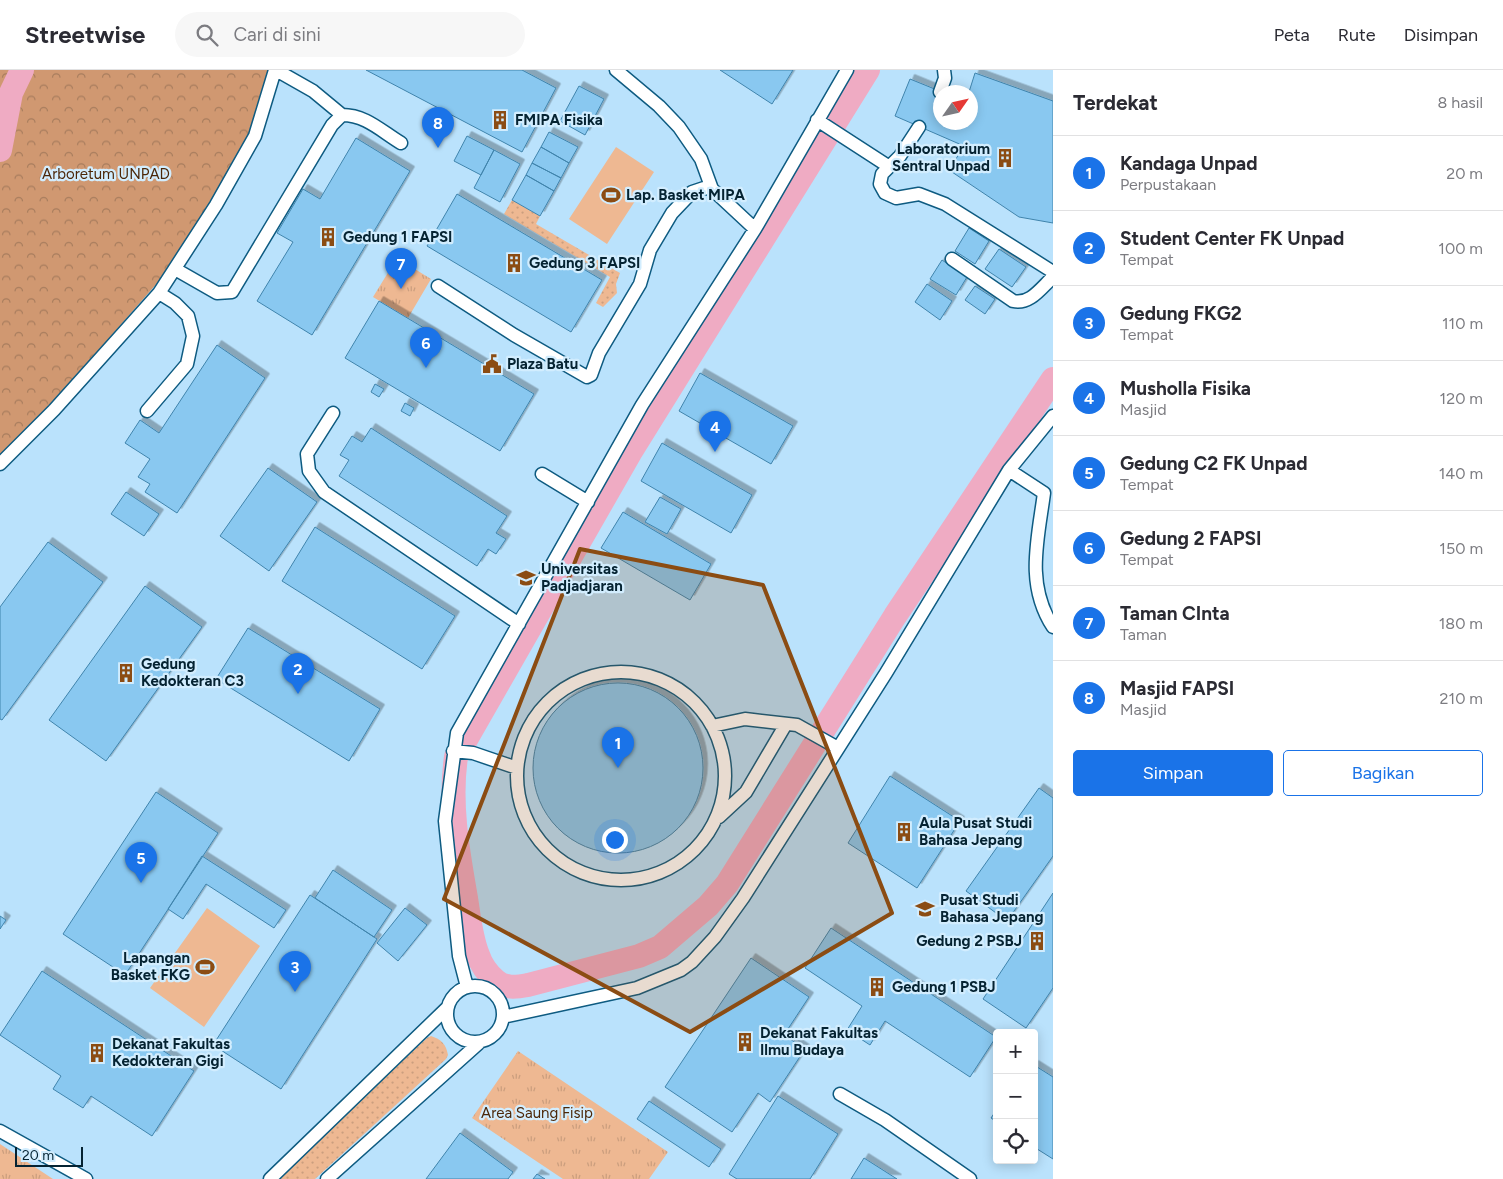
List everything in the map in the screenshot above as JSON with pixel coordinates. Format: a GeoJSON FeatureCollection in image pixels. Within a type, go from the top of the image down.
{"type":"FeatureCollection","features":[{"type":"Feature","properties":{"kind":"lane"},"geometry":{"type":"LineString","coordinates":[[0,464],[54,410],[159,293],[216,204],[255,136],[276,70],[313,91],[342,115],[352,115],[368,120],[401,143]]}},
{"type":"Feature","properties":{"kind":"lane"},"geometry":{"type":"LineString","coordinates":[[616,70],[659,106],[690,140],[701,159],[712,189],[755,229]]}},
{"type":"Feature","properties":{"kind":"lane"},"geometry":{"type":"LineString","coordinates":[[467,986],[459,956],[445,821],[453,751],[457,733],[642,405],[755,229],[847,70]]}},
{"type":"Feature","properties":{"kind":"lane"},"geometry":{"type":"LineString","coordinates":[[942,85],[945,78],[944,70]]}},
{"type":"Feature","properties":{"kind":"lane"},"geometry":{"type":"LineString","coordinates":[[175,269],[217,293],[232,292],[332,125],[342,115]]}},
{"type":"Feature","properties":{"kind":"lane"},"geometry":{"type":"LineString","coordinates":[[817,120],[888,166]]}},
{"type":"Feature","properties":{"kind":"lane"},"geometry":{"type":"LineString","coordinates":[[919,127],[900,156],[882,174],[880,184],[886,193],[896,198],[919,194],[944,204],[1053,272]]}},
{"type":"Feature","properties":{"kind":"lane"},"geometry":{"type":"LineString","coordinates":[[438,286],[514,335],[587,377],[591,375],[599,353],[640,284],[650,250],[672,213],[692,192],[704,188],[712,189]]}},
{"type":"Feature","properties":{"kind":"lane"},"geometry":{"type":"LineString","coordinates":[[952,259],[1013,301],[1021,303],[1029,299],[1053,277]]}},
{"type":"Feature","properties":{"kind":"lane"},"geometry":{"type":"LineString","coordinates":[[147,412],[187,364],[193,336],[188,316],[175,303],[159,293]]}},
{"type":"Feature","properties":{"kind":"lane"},"geometry":{"type":"LineString","coordinates":[[333,413],[307,454],[309,471],[324,492],[519,624]]}},
{"type":"Feature","properties":{"kind":"lane"},"geometry":{"type":"LineString","coordinates":[[503,1017],[637,988],[681,970],[692,962],[715,937],[742,898],[834,745],[1009,470],[1053,416]]}},
{"type":"Feature","properties":{"kind":"lane"},"geometry":{"type":"LineString","coordinates":[[1009,470],[1048,494],[1034,574],[1044,613],[1053,626]]}},
{"type":"Feature","properties":{"kind":"lane"},"geometry":{"type":"LineString","coordinates":[[542,474],[588,502]]}},
{"type":"Feature","properties":{"kind":"lane"},"geometry":{"type":"LineString","coordinates":[[613,672],[642,674],[670,684],[692,703],[712,726],[722,747],[726,771],[724,796],[717,819],[702,844],[680,864],[654,876],[625,881],[596,878],[569,866],[546,848],[529,825],[519,797],[517,768],[524,739],[538,713],[558,692],[584,678],[613,672]]}},
{"type":"Feature","properties":{"kind":"lane"},"geometry":{"type":"LineString","coordinates":[[712,726],[745,718],[791,724],[834,745]]}},
{"type":"Feature","properties":{"kind":"lane"},"geometry":{"type":"LineString","coordinates":[[717,819],[746,792],[791,724]]}},
{"type":"Feature","properties":{"kind":"lane"},"geometry":{"type":"LineString","coordinates":[[453,751],[473,753],[517,768]]}},
{"type":"Feature","properties":{"kind":"lane"},"geometry":{"type":"LineString","coordinates":[[270,1179],[447,1008],[454,994],[467,986],[481,986],[493,993],[501,1004],[503,1017],[499,1029],[490,1038],[479,1043],[327,1179]]}},
{"type":"Feature","properties":{"kind":"lane"},"geometry":{"type":"LineString","coordinates":[[447,1008],[446,1019],[450,1029],[458,1037],[468,1042],[479,1043]]}},
{"type":"Feature","properties":{"kind":"lane"},"geometry":{"type":"LineString","coordinates":[[840,1094],[885,1120],[970,1179]]}},
{"type":"Feature","properties":{"kind":"lane"},"geometry":{"type":"LineString","coordinates":[[0,1131],[86,1179]]}},
{"type":"Feature","properties":{"kind":"highlighted area"},"geometry":{"type":"Polygon","coordinates":[[[580,549],[763,585],[892,913],[690,1032],[444,899],[580,549]]]}},
{"type":"Feature","properties":{"kind":"green space","name":"Arboretum UNPAD"},"geometry":{"type":"Polygon","coordinates":[[[0,70],[270,70],[251,133],[210,207],[166,273],[47,409],[0,455],[0,70]]]}},
{"type":"Feature","properties":{"kind":"green space","name":"Lap. Basket MIPA"},"geometry":{"type":"Polygon","coordinates":[[[616,147],[654,172],[607,244],[569,219],[616,147]]]}},
{"type":"Feature","properties":{"kind":"green space"},"geometry":{"type":"Polygon","coordinates":[[[512,200],[540,216],[536,224],[620,273],[616,284],[617,293],[603,307],[596,303],[610,277],[504,214],[512,200]]]}},
{"type":"Feature","properties":{"kind":"green space"},"geometry":{"type":"Polygon","coordinates":[[[397,258],[431,279],[408,318],[373,297],[397,258]]]}},
{"type":"Feature","properties":{"kind":"green space","name":"Lapangan Basket FKG"},"geometry":{"type":"Polygon","coordinates":[[[207,908],[260,946],[204,1027],[150,988],[207,908]]]}},
{"type":"Feature","properties":{"kind":"green space"},"geometry":{"type":"Polygon","coordinates":[[[431,1036],[445,1045],[448,1055],[446,1059],[315,1179],[274,1179],[427,1038],[431,1036]]]}},
{"type":"Feature","properties":{"kind":"green space","name":"Area Saung Fisip"},"geometry":{"type":"Polygon","coordinates":[[[518,1051],[668,1152],[649,1179],[563,1179],[472,1118],[518,1051]]]}},
{"type":"Feature","properties":{"kind":"green space"},"geometry":{"type":"Polygon","coordinates":[[[0,1144],[53,1179],[0,1179],[0,1144]]]}},
{"type":"Feature","properties":{"kind":"building","name":"FMIPA Fisika"},"geometry":{"type":"Polygon","coordinates":[[[366,70],[522,70],[556,88],[522,152],[366,70]]]}},
{"type":"Feature","properties":{"kind":"building"},"geometry":{"type":"Polygon","coordinates":[[[720,70],[793,70],[772,104],[720,70]]]}},
{"type":"Feature","properties":{"kind":"building","name":"Laboratorium Sentral Unpad"},"geometry":{"type":"Polygon","coordinates":[[[975,73],[1053,101],[1053,223],[1019,217],[949,170],[964,146],[895,116],[910,79],[933,88],[933,130],[978,130],[978,85],[971,85],[975,73]]]}},
{"type":"Feature","properties":{"kind":"building"},"geometry":{"type":"Polygon","coordinates":[[[579,86],[604,99],[585,135],[560,121],[579,86]]]}},
{"type":"Feature","properties":{"kind":"building"},"geometry":{"type":"Polygon","coordinates":[[[549,132],[578,147],[569,163],[541,147],[549,132]]]}},
{"type":"Feature","properties":{"kind":"building"},"geometry":{"type":"Polygon","coordinates":[[[467,136],[494,150],[481,175],[454,161],[467,136]]]}},
{"type":"Feature","properties":{"kind":"building","name":"Gedung 1 FAPSI"},"geometry":{"type":"Polygon","coordinates":[[[356,138],[410,171],[312,335],[257,301],[293,242],[277,233],[303,189],[320,199],[356,138]]]}},
{"type":"Feature","properties":{"kind":"building"},"geometry":{"type":"Polygon","coordinates":[[[541,147],[569,163],[561,178],[532,163],[541,147]]]}},
{"type":"Feature","properties":{"kind":"building"},"geometry":{"type":"Polygon","coordinates":[[[494,150],[520,164],[500,202],[474,188],[494,150]]]}},
{"type":"Feature","properties":{"kind":"building"},"geometry":{"type":"Polygon","coordinates":[[[532,163],[561,178],[554,191],[526,175],[532,163]]]}},
{"type":"Feature","properties":{"kind":"building"},"geometry":{"type":"Polygon","coordinates":[[[526,175],[554,191],[540,216],[512,200],[526,175]]]}},
{"type":"Feature","properties":{"kind":"building","name":"Gedung 3 FAPSI"},"geometry":{"type":"Polygon","coordinates":[[[457,194],[602,280],[571,332],[427,246],[457,194]]]}},
{"type":"Feature","properties":{"kind":"building"},"geometry":{"type":"Polygon","coordinates":[[[969,228],[989,241],[975,264],[955,251],[969,228]]]}},
{"type":"Feature","properties":{"kind":"building"},"geometry":{"type":"Polygon","coordinates":[[[999,249],[1026,267],[1012,287],[985,269],[999,249]]]}},
{"type":"Feature","properties":{"kind":"building"},"geometry":{"type":"Polygon","coordinates":[[[942,260],[967,277],[956,295],[930,279],[942,260]]]}},
{"type":"Feature","properties":{"kind":"building"},"geometry":{"type":"Polygon","coordinates":[[[927,284],[952,301],[940,320],[915,302],[927,284]]]}},
{"type":"Feature","properties":{"kind":"building"},"geometry":{"type":"Polygon","coordinates":[[[975,286],[995,299],[985,314],[965,300],[975,286]]]}},
{"type":"Feature","properties":{"kind":"building"},"geometry":{"type":"Polygon","coordinates":[[[379,301],[534,394],[500,451],[345,358],[379,301]]]}},
{"type":"Feature","properties":{"kind":"building"},"geometry":{"type":"Polygon","coordinates":[[[217,345],[265,378],[177,513],[145,492],[150,484],[138,477],[150,459],[125,443],[140,420],[159,433],[217,345]]]}},
{"type":"Feature","properties":{"kind":"building"},"geometry":{"type":"Polygon","coordinates":[[[700,373],[793,426],[771,464],[679,411],[700,373]]]}},
{"type":"Feature","properties":{"kind":"building"},"geometry":{"type":"Polygon","coordinates":[[[375,384],[384,389],[379,397],[371,392],[375,384]]]}},
{"type":"Feature","properties":{"kind":"building"},"geometry":{"type":"Polygon","coordinates":[[[405,403],[414,408],[410,416],[401,411],[405,403]]]}},
{"type":"Feature","properties":{"kind":"building"},"geometry":{"type":"Polygon","coordinates":[[[371,428],[507,516],[496,533],[506,539],[496,554],[488,549],[477,566],[339,476],[349,460],[340,455],[352,436],[362,442],[371,428]]]}},
{"type":"Feature","properties":{"kind":"building"},"geometry":{"type":"Polygon","coordinates":[[[662,443],[752,495],[731,533],[641,481],[662,443]]]}},
{"type":"Feature","properties":{"kind":"building"},"geometry":{"type":"Polygon","coordinates":[[[268,468],[317,502],[269,571],[220,536],[268,468]]]}},
{"type":"Feature","properties":{"kind":"building"},"geometry":{"type":"Polygon","coordinates":[[[126,492],[159,514],[144,536],[111,514],[126,492]]]}},
{"type":"Feature","properties":{"kind":"building"},"geometry":{"type":"Polygon","coordinates":[[[660,497],[681,509],[667,534],[645,522],[660,497]]]}},
{"type":"Feature","properties":{"kind":"building"},"geometry":{"type":"Polygon","coordinates":[[[623,512],[711,564],[690,600],[601,548],[623,512]]]}},
{"type":"Feature","properties":{"kind":"building"},"geometry":{"type":"Polygon","coordinates":[[[315,527],[455,616],[422,669],[282,581],[315,527]]]}},
{"type":"Feature","properties":{"kind":"building"},"geometry":{"type":"Polygon","coordinates":[[[48,542],[103,582],[2,720],[0,719],[0,607],[48,542]]]}},
{"type":"Feature","properties":{"kind":"building","name":"Gedung Kedokteran C3"},"geometry":{"type":"Polygon","coordinates":[[[145,586],[202,627],[106,761],[49,720],[145,586]]]}},
{"type":"Feature","properties":{"kind":"building"},"geometry":{"type":"Polygon","coordinates":[[[248,628],[380,709],[349,761],[216,679],[248,628]]]}},
{"type":"Feature","properties":{"kind":"building"},"geometry":{"type":"Polygon","coordinates":[[[626,683],[651,689],[672,702],[684,714],[700,743],[703,768],[702,785],[697,801],[684,822],[672,834],[643,850],[610,853],[585,847],[564,834],[552,822],[536,793],[533,760],[539,735],[552,714],[564,702],[593,686],[626,683]]]}},
{"type":"Feature","properties":{"kind":"building","name":"Aula Pusat Studi Bahasa Jepang"},"geometry":{"type":"Polygon","coordinates":[[[890,776],[960,821],[917,888],[848,843],[890,776]]]}},
{"type":"Feature","properties":{"kind":"building"},"geometry":{"type":"Polygon","coordinates":[[[1039,788],[1053,798],[1053,856],[1007,921],[966,891],[1039,788]]]}},
{"type":"Feature","properties":{"kind":"building"},"geometry":{"type":"Polygon","coordinates":[[[156,792],[218,833],[125,975],[63,934],[156,792]]]}},
{"type":"Feature","properties":{"kind":"building"},"geometry":{"type":"Polygon","coordinates":[[[202,856],[286,910],[274,928],[206,884],[183,919],[168,909],[202,856]]]}},
{"type":"Feature","properties":{"kind":"building"},"geometry":{"type":"Polygon","coordinates":[[[333,870],[392,910],[374,937],[315,898],[333,870]]]}},
{"type":"Feature","properties":{"kind":"building","name":"Gedung 2 PSBJ"},"geometry":{"type":"Polygon","coordinates":[[[1053,893],[1053,988],[1026,1028],[983,999],[1053,893]]]}},
{"type":"Feature","properties":{"kind":"building"},"geometry":{"type":"Polygon","coordinates":[[[310,895],[377,939],[281,1089],[213,1045],[310,895]]]}},
{"type":"Feature","properties":{"kind":"building"},"geometry":{"type":"Polygon","coordinates":[[[405,908],[427,925],[398,961],[377,943],[405,908]]]}},
{"type":"Feature","properties":{"kind":"building"},"geometry":{"type":"Polygon","coordinates":[[[0,916],[6,920],[0,929],[0,916]]]}},
{"type":"Feature","properties":{"kind":"building","name":"Gedung 1 PSBJ"},"geometry":{"type":"Polygon","coordinates":[[[831,928],[993,1035],[993,1042],[970,1077],[885,1021],[870,1045],[847,1030],[862,1006],[805,968],[831,928]]]}},
{"type":"Feature","properties":{"kind":"building","name":"Dekanat Fakultas Ilmu Budaya"},"geometry":{"type":"Polygon","coordinates":[[[751,958],[809,997],[784,1035],[805,1049],[770,1102],[758,1093],[732,1132],[665,1087],[751,958]]]}},
{"type":"Feature","properties":{"kind":"building","name":"Dekanat Fakultas Kedokteran Gigi"},"geometry":{"type":"Polygon","coordinates":[[[42,971],[194,1071],[152,1136],[91,1096],[83,1108],[53,1089],[61,1076],[0,1035],[42,971]]]}},
{"type":"Feature","properties":{"kind":"building"},"geometry":{"type":"Polygon","coordinates":[[[1038,1068],[1053,1077],[1053,1159],[1038,1150],[1038,1068]]]}},
{"type":"Feature","properties":{"kind":"building"},"geometry":{"type":"Polygon","coordinates":[[[778,1096],[838,1134],[810,1179],[737,1179],[729,1174],[778,1096]]]}},
{"type":"Feature","properties":{"kind":"building"},"geometry":{"type":"Polygon","coordinates":[[[649,1101],[721,1149],[709,1167],[637,1119],[649,1101]]]}},
{"type":"Feature","properties":{"kind":"building"},"geometry":{"type":"Polygon","coordinates":[[[460,1133],[513,1172],[508,1179],[426,1179],[460,1133]]]}},
{"type":"Feature","properties":{"kind":"building"},"geometry":{"type":"Polygon","coordinates":[[[864,1158],[897,1179],[851,1179],[864,1158]]]}},
{"type":"Feature","properties":{"kind":"building"},"geometry":{"type":"Polygon","coordinates":[[[537,1174],[545,1179],[533,1179],[537,1174]]]}},
{"type":"Feature","properties":{"kind":"waterway"},"geometry":{"type":"LineString","coordinates":[[0,150],[11,93],[22,70]]}},
{"type":"Feature","properties":{"kind":"waterway"},"geometry":{"type":"LineString","coordinates":[[868,70],[630,453],[456,757],[453,792],[455,828],[471,927],[481,962],[495,980],[506,986],[524,986],[639,956],[660,947],[708,906],[727,884],[895,616],[1053,379]]}},
{"type":"Feature","properties":{"kind":"place","name":"FMIPA Fisika"},"geometry":{"type":"Point","coordinates":[500,120]}},
{"type":"Feature","properties":{"kind":"place","name":"Masjid FAPSI"},"geometry":{"type":"Point","coordinates":[438,148]}},
{"type":"Feature","properties":{"kind":"place","name":"Laboratorium Sentral Unpad"},"geometry":{"type":"Point","coordinates":[1005,158]}},
{"type":"Feature","properties":{"kind":"place","name":"Lap. Basket MIPA"},"geometry":{"type":"Point","coordinates":[611,195]}},
{"type":"Feature","properties":{"kind":"place","name":"Gedung 1 FAPSI"},"geometry":{"type":"Point","coordinates":[328,237]}},
{"type":"Feature","properties":{"kind":"place","name":"Gedung 3 FAPSI"},"geometry":{"type":"Point","coordinates":[514,263]}},
{"type":"Feature","properties":{"kind":"place","name":"Taman CInta"},"geometry":{"type":"Point","coordinates":[401,289]}},
{"type":"Feature","properties":{"kind":"place","name":"Plaza Batu"},"geometry":{"type":"Point","coordinates":[492,364]}},
{"type":"Feature","properties":{"kind":"place","name":"Gedung 2 FAPSI"},"geometry":{"type":"Point","coordinates":[426,368]}},
{"type":"Feature","properties":{"kind":"place","name":"Musholla Fisika"},"geometry":{"type":"Point","coordinates":[715,452]}},
{"type":"Feature","properties":{"kind":"place","name":"Universitas Padjadjaran"},"geometry":{"type":"Point","coordinates":[526,578]}},
{"type":"Feature","properties":{"kind":"place","name":"Gedung Kedokteran C3"},"geometry":{"type":"Point","coordinates":[126,673]}},
{"type":"Feature","properties":{"kind":"place","name":"Student Center FK Unpad"},"geometry":{"type":"Point","coordinates":[298,694]}},
{"type":"Feature","properties":{"kind":"place","name":"Kandaga Unpad"},"geometry":{"type":"Point","coordinates":[618,768]}},
{"type":"Feature","properties":{"kind":"place","name":"Aula Pusat Studi Bahasa Jepang"},"geometry":{"type":"Point","coordinates":[904,832]}},
{"type":"Feature","properties":{"kind":"place","name":"Gedung C2 FK Unpad"},"geometry":{"type":"Point","coordinates":[141,883]}},
{"type":"Feature","properties":{"kind":"place","name":"Pusat Studi Bahasa Jepang"},"geometry":{"type":"Point","coordinates":[925,909]}},
{"type":"Feature","properties":{"kind":"place","name":"Gedung 2 PSBJ"},"geometry":{"type":"Point","coordinates":[1037,941]}},
{"type":"Feature","properties":{"kind":"place","name":"Lapangan Basket FKG"},"geometry":{"type":"Point","coordinates":[205,967]}},
{"type":"Feature","properties":{"kind":"place","name":"Gedung 1 PSBJ"},"geometry":{"type":"Point","coordinates":[877,987]}},
{"type":"Feature","properties":{"kind":"place","name":"Gedung FKG2"},"geometry":{"type":"Point","coordinates":[295,992]}},
{"type":"Feature","properties":{"kind":"place","name":"Dekanat Fakultas Ilmu Budaya"},"geometry":{"type":"Point","coordinates":[745,1042]}},
{"type":"Feature","properties":{"kind":"place","name":"Dekanat Fakultas Kedokteran Gigi"},"geometry":{"type":"Point","coordinates":[97,1053]}}]}
